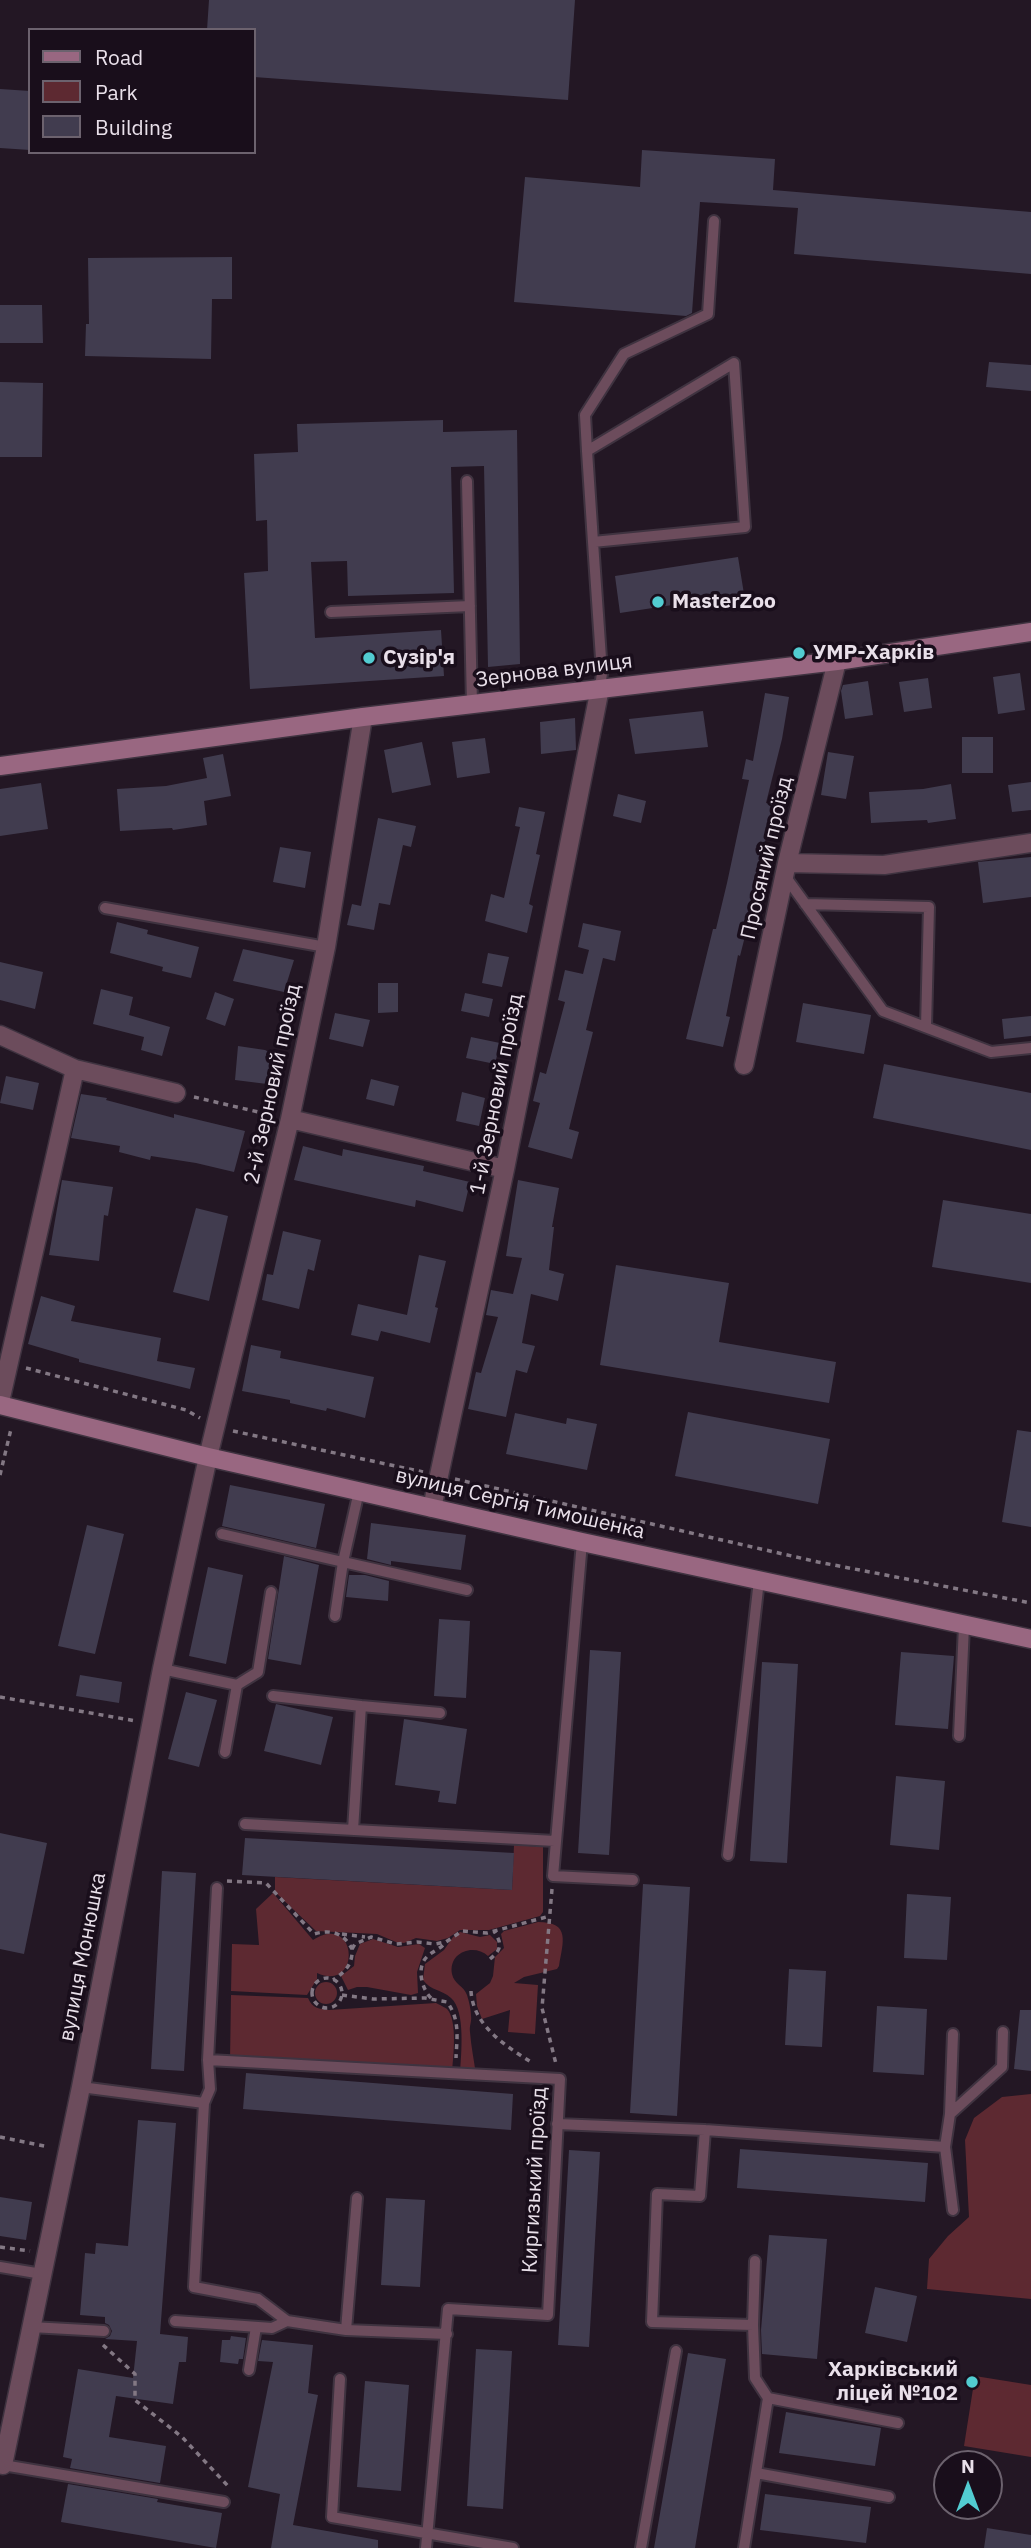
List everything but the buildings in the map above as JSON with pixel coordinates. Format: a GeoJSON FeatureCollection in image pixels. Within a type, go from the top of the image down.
{"type":"FeatureCollection","features":[{"type":"Feature","properties":{"kind":"street","name":"Зернова вулиця"},"geometry":{"type":"LineString","coordinates":[[0,766],[363,717],[837,661],[1031,632]]}},
{"type":"Feature","properties":{"kind":"street","name":"Просяний проїзд"},"geometry":{"type":"LineString","coordinates":[[744,1065],[786,870],[837,661]]}},
{"type":"Feature","properties":{"kind":"street","name":"1-й Зерновий проїзд"},"geometry":{"type":"LineString","coordinates":[[432,1508],[505,1169],[600,688]]}},
{"type":"Feature","properties":{"kind":"street","name":"2-й Зерновий проїзд"},"geometry":{"type":"LineString","coordinates":[[208,1457],[290,1119],[326,947],[363,717]]}},
{"type":"Feature","properties":{"kind":"street"},"geometry":{"type":"LineString","coordinates":[[786,870],[884,865],[1031,843]]}},
{"type":"Feature","properties":{"kind":"street"},"geometry":{"type":"LineString","coordinates":[[0,1035],[75,1069],[176,1093]]}},
{"type":"Feature","properties":{"kind":"street"},"geometry":{"type":"LineString","coordinates":[[0,1404],[75,1069]]}},
{"type":"Feature","properties":{"kind":"street"},"geometry":{"type":"LineString","coordinates":[[290,1119],[505,1169]]}},
{"type":"Feature","properties":{"kind":"street","name":"вулиця Сергія Тимошенка"},"geometry":{"type":"LineString","coordinates":[[0,1404],[359,1492],[1031,1639]]}},
{"type":"Feature","properties":{"kind":"street","name":"вулиця Монюшка"},"geometry":{"type":"LineString","coordinates":[[3,2465],[81,2087],[162,1669],[208,1457]]}},
{"type":"Feature","properties":{"kind":"lane"},"geometry":{"type":"LineString","coordinates":[[600,688],[603,673],[585,415],[624,354],[708,314],[714,221]]}},
{"type":"Feature","properties":{"kind":"lane"},"geometry":{"type":"LineString","coordinates":[[587,451],[734,363],[745,527],[593,542]]}},
{"type":"Feature","properties":{"kind":"lane"},"geometry":{"type":"LineString","coordinates":[[467,481],[472,704]]}},
{"type":"Feature","properties":{"kind":"lane"},"geometry":{"type":"LineString","coordinates":[[331,612],[470,606]]}},
{"type":"Feature","properties":{"kind":"lane"},"geometry":{"type":"LineString","coordinates":[[786,870],[805,904],[883,1011],[991,1052],[1031,1048]]}},
{"type":"Feature","properties":{"kind":"lane"},"geometry":{"type":"LineString","coordinates":[[805,904],[929,906],[926,1027]]}},
{"type":"Feature","properties":{"kind":"lane"},"geometry":{"type":"LineString","coordinates":[[105,908],[326,947]]}},
{"type":"Feature","properties":{"kind":"lane"},"geometry":{"type":"LineString","coordinates":[[335,1616],[343,1562],[359,1492]]}},
{"type":"Feature","properties":{"kind":"lane"},"geometry":{"type":"LineString","coordinates":[[222,1534],[467,1590]]}},
{"type":"Feature","properties":{"kind":"lane"},"geometry":{"type":"LineString","coordinates":[[582,1542],[553,1876],[633,1880]]}},
{"type":"Feature","properties":{"kind":"lane"},"geometry":{"type":"LineString","coordinates":[[728,1855],[759,1580]]}},
{"type":"Feature","properties":{"kind":"lane"},"geometry":{"type":"LineString","coordinates":[[162,1669],[237,1685],[257,1672],[271,1592]]}},
{"type":"Feature","properties":{"kind":"lane"},"geometry":{"type":"LineString","coordinates":[[959,1736],[964,1626]]}},
{"type":"Feature","properties":{"kind":"lane"},"geometry":{"type":"LineString","coordinates":[[225,1752],[237,1685]]}},
{"type":"Feature","properties":{"kind":"lane"},"geometry":{"type":"LineString","coordinates":[[273,1696],[440,1713]]}},
{"type":"Feature","properties":{"kind":"lane"},"geometry":{"type":"LineString","coordinates":[[353,1830],[361,1706]]}},
{"type":"Feature","properties":{"kind":"lane"},"geometry":{"type":"LineString","coordinates":[[245,1824],[555,1841]]}},
{"type":"Feature","properties":{"kind":"lane"},"geometry":{"type":"LineString","coordinates":[[217,1888],[208,2060],[210,2089],[204,2103],[194,2287],[257,2300],[287,2321],[346,2330],[447,2334]]}},
{"type":"Feature","properties":{"kind":"lane"},"geometry":{"type":"LineString","coordinates":[[950,2114],[1002,2067],[1003,2032]]}},
{"type":"Feature","properties":{"kind":"lane"},"geometry":{"type":"LineString","coordinates":[[953,2034],[950,2114],[945,2147],[953,2210]]}},
{"type":"Feature","properties":{"kind":"lane"},"geometry":{"type":"LineString","coordinates":[[208,2060],[560,2079]]}},
{"type":"Feature","properties":{"kind":"lane","name":"Киргизький проїзд"},"geometry":{"type":"LineString","coordinates":[[426,2548],[448,2309],[548,2315],[560,2079]]}},
{"type":"Feature","properties":{"kind":"lane"},"geometry":{"type":"LineString","coordinates":[[81,2087],[204,2103]]}},
{"type":"Feature","properties":{"kind":"lane"},"geometry":{"type":"LineString","coordinates":[[557,2124],[705,2130],[945,2147]]}},
{"type":"Feature","properties":{"kind":"lane"},"geometry":{"type":"LineString","coordinates":[[705,2130],[700,2196],[657,2194],[652,2322],[753,2325]]}},
{"type":"Feature","properties":{"kind":"lane"},"geometry":{"type":"LineString","coordinates":[[346,2330],[357,2199]]}},
{"type":"Feature","properties":{"kind":"lane"},"geometry":{"type":"LineString","coordinates":[[744,2548],[768,2398],[755,2378],[755,2261]]}},
{"type":"Feature","properties":{"kind":"lane"},"geometry":{"type":"LineString","coordinates":[[0,2267],[42,2274]]}},
{"type":"Feature","properties":{"kind":"lane"},"geometry":{"type":"LineString","coordinates":[[175,2321],[272,2328],[287,2321]]}},
{"type":"Feature","properties":{"kind":"lane"},"geometry":{"type":"LineString","coordinates":[[249,2370],[256,2327]]}},
{"type":"Feature","properties":{"kind":"lane"},"geometry":{"type":"LineString","coordinates":[[31,2328],[104,2331]]}},
{"type":"Feature","properties":{"kind":"lane"},"geometry":{"type":"LineString","coordinates":[[641,2548],[676,2351]]}},
{"type":"Feature","properties":{"kind":"lane"},"geometry":{"type":"LineString","coordinates":[[340,2379],[332,2517],[513,2548]]}},
{"type":"Feature","properties":{"kind":"lane"},"geometry":{"type":"LineString","coordinates":[[768,2398],[898,2423]]}},
{"type":"Feature","properties":{"kind":"lane"},"geometry":{"type":"LineString","coordinates":[[3,2465],[224,2502]]}},
{"type":"Feature","properties":{"kind":"lane"},"geometry":{"type":"LineString","coordinates":[[756,2473],[889,2497]]}},
{"type":"Feature","properties":{"kind":"path"},"geometry":{"type":"LineString","coordinates":[[176,1093],[290,1119]]}},
{"type":"Feature","properties":{"kind":"path"},"geometry":{"type":"LineString","coordinates":[[9,1363],[186,1410],[215,1426],[818,1562],[1031,1603]]}},
{"type":"Feature","properties":{"kind":"path"},"geometry":{"type":"LineString","coordinates":[[0,1475],[11,1429]]}},
{"type":"Feature","properties":{"kind":"path"},"geometry":{"type":"LineString","coordinates":[[0,1697],[137,1721]]}},
{"type":"Feature","properties":{"kind":"path","name":"Киргизький проїзд"},"geometry":{"type":"LineString","coordinates":[[553,1876],[542,2008],[560,2079]]}},
{"type":"Feature","properties":{"kind":"path"},"geometry":{"type":"LineString","coordinates":[[217,1888],[217,1881],[266,1883],[314,1934],[335,1933],[402,1945],[422,1941],[435,1944],[447,1941]]}},
{"type":"Feature","properties":{"kind":"path"},"geometry":{"type":"LineString","coordinates":[[431,1998],[426,1993],[421,1975],[424,1960],[447,1941],[462,1931],[479,1934],[550,1916]]}},
{"type":"Feature","properties":{"kind":"path"},"geometry":{"type":"LineString","coordinates":[[490,1959],[499,1951],[501,1945],[494,1931]]}},
{"type":"Feature","properties":{"kind":"path"},"geometry":{"type":"LineString","coordinates":[[335,1933],[345,1938],[352,1949]]}},
{"type":"Feature","properties":{"kind":"path"},"geometry":{"type":"LineString","coordinates":[[334,1980],[349,1966],[355,1944],[367,1937]]}},
{"type":"Feature","properties":{"kind":"path"},"geometry":{"type":"LineString","coordinates":[[422,1941],[428,1948],[427,1956]]}},
{"type":"Feature","properties":{"kind":"path"},"geometry":{"type":"LineString","coordinates":[[323,1979],[334,1980],[340,1986],[340,2001],[332,2008],[322,2008],[314,2002],[311,1993],[315,1984],[323,1979]]}},
{"type":"Feature","properties":{"kind":"path"},"geometry":{"type":"LineString","coordinates":[[471,1991],[477,2014],[488,2029],[527,2060],[560,2079]]}},
{"type":"Feature","properties":{"kind":"path"},"geometry":{"type":"LineString","coordinates":[[342,1995],[373,1999],[431,1998],[447,2002],[453,2010],[458,2026],[455,2074]]}},
{"type":"Feature","properties":{"kind":"path"},"geometry":{"type":"LineString","coordinates":[[0,2137],[68,2151]]}},
{"type":"Feature","properties":{"kind":"path"},"geometry":{"type":"LineString","coordinates":[[0,2247],[46,2254]]}},
{"type":"Feature","properties":{"kind":"path"},"geometry":{"type":"LineString","coordinates":[[86,2330],[135,2374],[135,2400],[182,2437],[228,2486]]}},
{"type":"Feature","properties":{"kind":"green space"},"geometry":{"type":"Polygon","coordinates":[[[514,1845],[543,1847],[543,1912],[540,1916],[489,1930],[460,1930],[437,1941],[416,1938],[404,1943],[377,1934],[316,1931],[275,1892],[275,1877],[512,1890],[514,1845]]]}},
{"type":"Feature","properties":{"kind":"green space"},"geometry":{"type":"Polygon","coordinates":[[[273,1893],[313,1940],[328,1934],[339,1936],[346,1943],[349,1953],[342,1972],[332,1976],[317,1973],[317,1979],[307,1995],[231,1991],[232,1944],[259,1945],[256,1909],[273,1893]]]}},
{"type":"Feature","properties":{"kind":"green space"},"geometry":{"type":"Polygon","coordinates":[[[538,1922],[556,1925],[560,1930],[563,1942],[559,1966],[514,1983],[538,1985],[535,2034],[508,2032],[510,2010],[482,2019],[476,1994],[490,1983],[493,1976],[495,1957],[504,1948],[501,1934],[538,1922]]]}},
{"type":"Feature","properties":{"kind":"green space"},"geometry":{"type":"Polygon","coordinates":[[[460,1932],[480,1937],[490,1935],[497,1942],[497,1949],[488,1956],[476,1950],[469,1950],[458,1955],[452,1966],[453,1977],[466,1992],[469,2003],[470,2037],[476,2075],[460,2074],[462,2034],[456,2004],[423,1980],[425,1964],[444,1950],[460,1932]]]}},
{"type":"Feature","properties":{"kind":"green space"},"geometry":{"type":"Polygon","coordinates":[[[373,1939],[398,1947],[419,1944],[425,1948],[417,1972],[418,1993],[411,1995],[367,1987],[348,1990],[341,1976],[354,1966],[360,1944],[373,1939]]]}},
{"type":"Feature","properties":{"kind":"green space"},"geometry":{"type":"Polygon","coordinates":[[[322,1982],[330,1982],[337,1989],[337,1997],[330,2004],[322,2004],[315,1997],[315,1989],[322,1982]]]}},
{"type":"Feature","properties":{"kind":"green space"},"geometry":{"type":"Polygon","coordinates":[[[231,1995],[308,1998],[316,2007],[329,2010],[436,2003],[447,2009],[453,2022],[452,2073],[230,2061],[231,1995]]]}},
{"type":"Feature","properties":{"kind":"green space"},"geometry":{"type":"Polygon","coordinates":[[[1031,2094],[1031,2299],[927,2289],[929,2259],[948,2236],[969,2217],[965,2140],[974,2118],[1002,2097],[1031,2094]]]}},
{"type":"Feature","properties":{"kind":"green space"},"geometry":{"type":"Polygon","coordinates":[[[975,2376],[1031,2385],[1031,2457],[1003,2452],[1003,2450],[964,2446],[975,2376]]]}},
{"type":"Feature","properties":{"kind":"place","name":"MasterZoo"},"geometry":{"type":"Point","coordinates":[658,602]}},
{"type":"Feature","properties":{"kind":"place","name":"УМР-Харків"},"geometry":{"type":"Point","coordinates":[799,653]}},
{"type":"Feature","properties":{"kind":"place","name":"Сузір'я"},"geometry":{"type":"Point","coordinates":[369,658]}},
{"type":"Feature","properties":{"kind":"place","name":"Харківський ліцей №102"},"geometry":{"type":"Point","coordinates":[972,2382]}}]}
